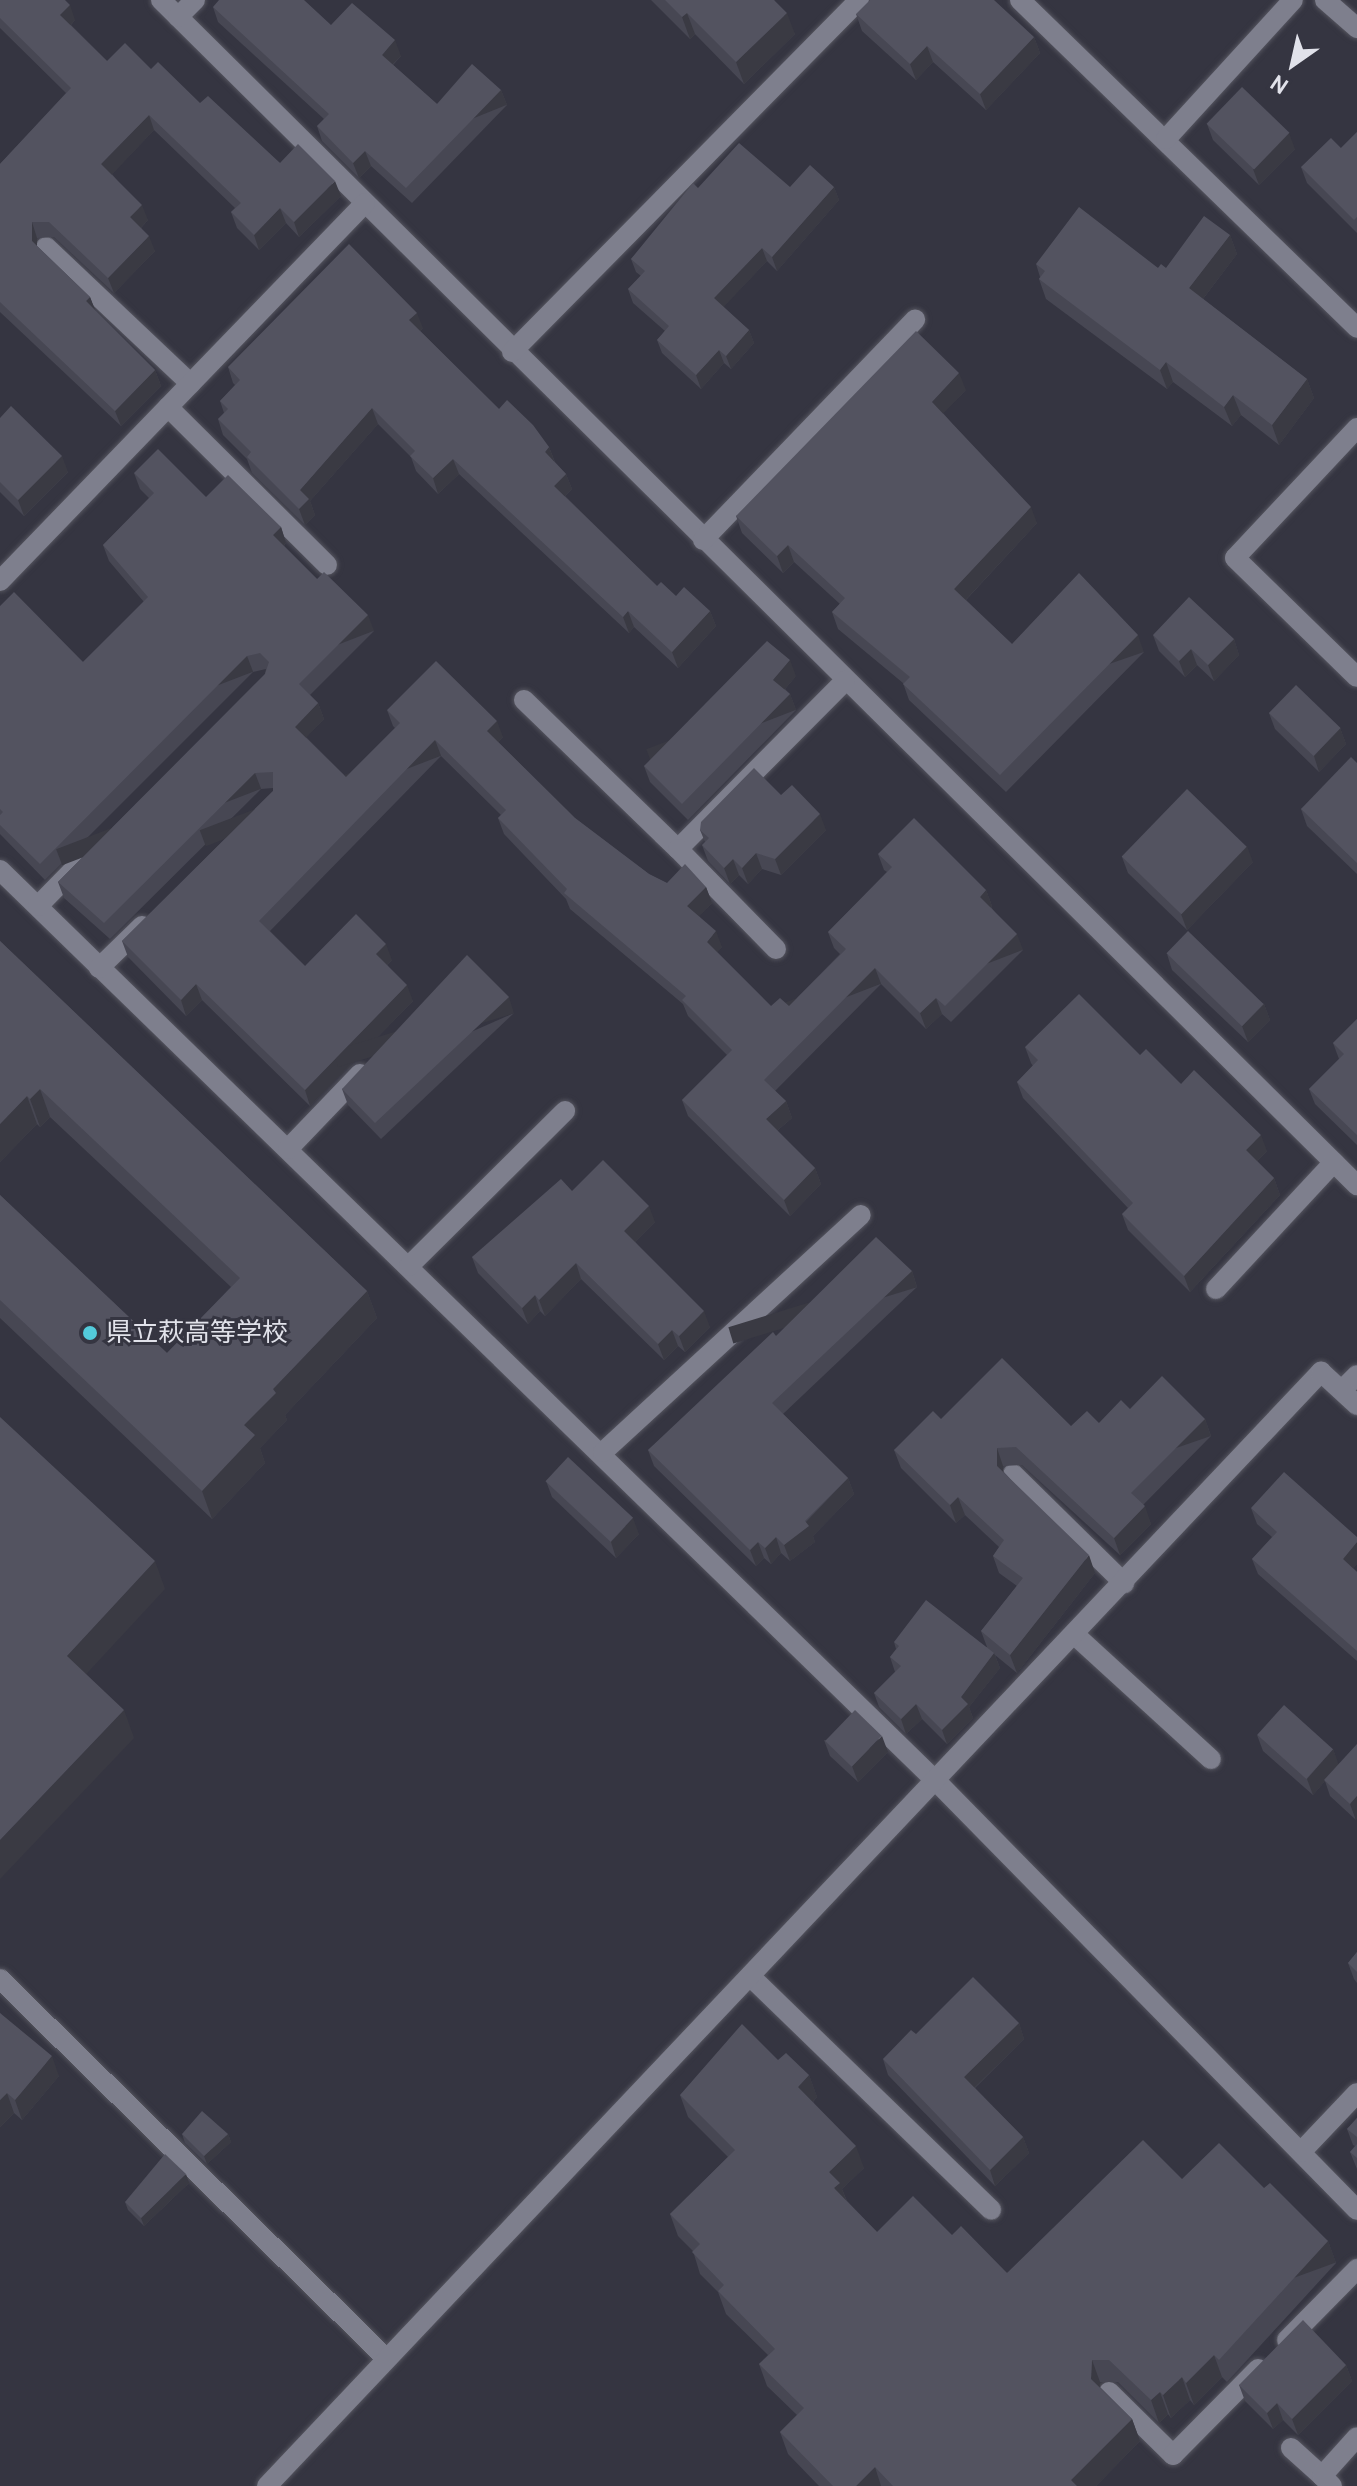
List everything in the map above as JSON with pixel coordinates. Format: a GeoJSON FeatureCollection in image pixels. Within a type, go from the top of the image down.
{"type":"FeatureCollection","features":[{"type":"Feature","properties":{"kind":"street"},"geometry":{"type":"LineString","coordinates":[[161,0],[512,352],[1357,1185]]}},
{"type":"Feature","properties":{"kind":"street"},"geometry":{"type":"LineString","coordinates":[[178,17],[195,0]]}},
{"type":"Feature","properties":{"kind":"street"},"geometry":{"type":"LineString","coordinates":[[512,352],[859,0]]}},
{"type":"Feature","properties":{"kind":"street"},"geometry":{"type":"LineString","coordinates":[[1166,139],[1293,0]]}},
{"type":"Feature","properties":{"kind":"street"},"geometry":{"type":"LineString","coordinates":[[1325,0],[1357,28]]}},
{"type":"Feature","properties":{"kind":"street"},"geometry":{"type":"LineString","coordinates":[[1024,1],[1357,328]]}},
{"type":"Feature","properties":{"kind":"street"},"geometry":{"type":"LineString","coordinates":[[0,581],[365,203]]}},
{"type":"Feature","properties":{"kind":"street"},"geometry":{"type":"LineString","coordinates":[[46,247],[191,384]]}},
{"type":"Feature","properties":{"kind":"street"},"geometry":{"type":"LineString","coordinates":[[703,540],[915,320]]}},
{"type":"Feature","properties":{"kind":"street"},"geometry":{"type":"LineString","coordinates":[[168,407],[327,565]]}},
{"type":"Feature","properties":{"kind":"street"},"geometry":{"type":"LineString","coordinates":[[1357,428],[1235,558],[1357,677]]}},
{"type":"Feature","properties":{"kind":"street"},"geometry":{"type":"LineString","coordinates":[[678,849],[845,681]]}},
{"type":"Feature","properties":{"kind":"street"},"geometry":{"type":"LineString","coordinates":[[524,700],[776,949]]}},
{"type":"Feature","properties":{"kind":"street"},"geometry":{"type":"LineString","coordinates":[[38,906],[94,850]]}},
{"type":"Feature","properties":{"kind":"street"},"geometry":{"type":"LineString","coordinates":[[0,870],[603,1452],[938,1783],[1357,2210]]}},
{"type":"Feature","properties":{"kind":"street"},"geometry":{"type":"LineString","coordinates":[[99,968],[153,915]]}},
{"type":"Feature","properties":{"kind":"street"},"geometry":{"type":"LineString","coordinates":[[288,1149],[375,1058]]}},
{"type":"Feature","properties":{"kind":"street"},"geometry":{"type":"LineString","coordinates":[[409,1266],[565,1111]]}},
{"type":"Feature","properties":{"kind":"street"},"geometry":{"type":"LineString","coordinates":[[1216,1289],[1334,1162]]}},
{"type":"Feature","properties":{"kind":"street"},"geometry":{"type":"LineString","coordinates":[[603,1452],[861,1215]]}},
{"type":"Feature","properties":{"kind":"street"},"geometry":{"type":"LineString","coordinates":[[267,2486],[938,1783],[1321,1372],[1357,1405]]}},
{"type":"Feature","properties":{"kind":"street"},"geometry":{"type":"LineString","coordinates":[[1342,1390],[1357,1375]]}},
{"type":"Feature","properties":{"kind":"street"},"geometry":{"type":"LineString","coordinates":[[1013,1474],[1124,1583]]}},
{"type":"Feature","properties":{"kind":"street"},"geometry":{"type":"LineString","coordinates":[[1075,1635],[1211,1759]]}},
{"type":"Feature","properties":{"kind":"street"},"geometry":{"type":"LineString","coordinates":[[752,1978],[991,2210]]}},
{"type":"Feature","properties":{"kind":"street"},"geometry":{"type":"LineString","coordinates":[[3,1988],[386,2358]]}},
{"type":"Feature","properties":{"kind":"street"},"geometry":{"type":"LineString","coordinates":[[1301,2152],[1357,2093]]}},
{"type":"Feature","properties":{"kind":"street"},"geometry":{"type":"LineString","coordinates":[[1109,2392],[1173,2455],[1357,2269]]}},
{"type":"Feature","properties":{"kind":"street"},"geometry":{"type":"LineString","coordinates":[[1291,2448],[1327,2481],[1357,2437]]}},
{"type":"Feature","properties":{"kind":"building"},"geometry":{"type":"Polygon","coordinates":[[[0,0],[65,0],[70,5],[60,15],[107,61],[125,43],[151,69],[158,62],[200,103],[208,96],[280,163],[298,144],[335,181],[294,222],[280,208],[254,235],[231,212],[241,203],[149,115],[101,164],[142,205],[130,217],[149,236],[108,278],[49,222],[32,222],[32,241],[90,297],[86,301],[155,370],[115,411],[0,302],[0,164],[71,88],[0,18],[0,0]]]}},
{"type":"Feature","properties":{"kind":"building"},"geometry":{"type":"Polygon","coordinates":[[[219,0],[304,0],[331,25],[352,3],[395,40],[382,55],[437,104],[472,64],[501,90],[406,188],[365,151],[353,163],[317,126],[329,114],[213,7],[219,0]]]}},
{"type":"Feature","properties":{"kind":"building"},"geometry":{"type":"Polygon","coordinates":[[[665,0],[774,0],[787,13],[736,62],[687,13],[682,17],[665,0]]]}},
{"type":"Feature","properties":{"kind":"building"},"geometry":{"type":"Polygon","coordinates":[[[870,0],[994,0],[1034,37],[980,94],[927,46],[910,64],[856,14],[870,0]]]}},
{"type":"Feature","properties":{"kind":"building"},"geometry":{"type":"Polygon","coordinates":[[[1242,87],[1289,133],[1254,170],[1207,124],[1242,87]]]}},
{"type":"Feature","properties":{"kind":"building"},"geometry":{"type":"Polygon","coordinates":[[[1357,132],[1357,217],[1354,220],[1301,167],[1331,138],[1341,148],[1357,132]]]}},
{"type":"Feature","properties":{"kind":"building"},"geometry":{"type":"Polygon","coordinates":[[[739,143],[790,187],[810,165],[834,187],[772,257],[762,248],[714,298],[749,330],[726,356],[719,350],[696,375],[657,340],[669,326],[628,289],[645,271],[631,259],[693,183],[698,188],[739,143]]]}},
{"type":"Feature","properties":{"kind":"building"},"geometry":{"type":"Polygon","coordinates":[[[1079,207],[1158,268],[1161,264],[1166,268],[1204,216],[1230,235],[1189,288],[1307,379],[1272,425],[1233,395],[1224,407],[1166,362],[1160,370],[1039,279],[1045,271],[1036,264],[1079,207]]]}},
{"type":"Feature","properties":{"kind":"building"},"geometry":{"type":"Polygon","coordinates":[[[349,244],[417,313],[409,320],[499,409],[507,400],[533,425],[549,447],[545,452],[566,474],[554,486],[657,586],[661,582],[676,596],[684,587],[710,611],[672,652],[628,611],[623,617],[453,459],[433,478],[410,456],[415,451],[372,408],[300,490],[309,499],[299,509],[247,457],[251,452],[218,419],[228,409],[220,401],[240,380],[228,367],[349,244]]]}},
{"type":"Feature","properties":{"kind":"building"},"geometry":{"type":"Polygon","coordinates":[[[916,331],[959,373],[932,402],[1031,507],[954,589],[1012,644],[1079,573],[1138,635],[1000,775],[903,684],[910,677],[832,612],[845,598],[788,545],[777,556],[736,516],[916,331]]]}},
{"type":"Feature","properties":{"kind":"building"},"geometry":{"type":"Polygon","coordinates":[[[11,406],[62,456],[18,500],[0,482],[0,418],[11,406]]]}},
{"type":"Feature","properties":{"kind":"building"},"geometry":{"type":"Polygon","coordinates":[[[158,449],[206,497],[228,475],[281,527],[273,535],[317,579],[324,572],[368,615],[299,684],[318,703],[295,727],[346,777],[400,723],[387,710],[436,661],[497,721],[487,731],[575,818],[649,874],[667,883],[685,864],[706,887],[687,906],[716,931],[707,942],[771,1006],[780,998],[789,1006],[846,949],[828,932],[892,867],[878,854],[914,818],[986,890],[980,897],[1017,934],[945,1006],[936,998],[920,1013],[875,968],[764,1080],[786,1101],[766,1119],[815,1168],[784,1200],[682,1100],[732,1050],[682,1000],[686,996],[564,893],[567,889],[498,818],[506,810],[435,740],[259,921],[305,966],[356,914],[386,944],[376,954],[407,985],[305,1090],[196,984],[181,1000],[122,941],[273,791],[273,772],[255,773],[104,923],[58,882],[265,674],[269,662],[260,653],[247,656],[40,864],[0,825],[3,812],[0,809],[0,606],[14,592],[83,662],[148,597],[103,545],[154,493],[134,473],[158,449]]]}},
{"type":"Feature","properties":{"kind":"building"},"geometry":{"type":"Polygon","coordinates":[[[1189,597],[1234,639],[1208,665],[1191,649],[1179,661],[1153,635],[1189,597]]]}},
{"type":"Feature","properties":{"kind":"building"},"geometry":{"type":"Polygon","coordinates":[[[767,641],[790,660],[773,680],[790,694],[682,804],[644,766],[767,641]]]}},
{"type":"Feature","properties":{"kind":"building"},"geometry":{"type":"Polygon","coordinates":[[[1296,685],[1341,728],[1314,756],[1269,713],[1296,685]]]}},
{"type":"Feature","properties":{"kind":"building"},"geometry":{"type":"Polygon","coordinates":[[[1351,757],[1357,763],[1357,863],[1301,809],[1351,757]]]}},
{"type":"Feature","properties":{"kind":"building"},"geometry":{"type":"Polygon","coordinates":[[[754,768],[781,795],[792,785],[820,814],[775,859],[756,853],[742,868],[733,859],[724,868],[702,845],[709,838],[700,830],[701,822],[754,768]]]}},
{"type":"Feature","properties":{"kind":"building"},"geometry":{"type":"Polygon","coordinates":[[[1187,789],[1247,847],[1181,914],[1122,857],[1187,789]]]}},
{"type":"Feature","properties":{"kind":"building"},"geometry":{"type":"Polygon","coordinates":[[[1188,931],[1264,1004],[1242,1026],[1166,953],[1188,931]]]}},
{"type":"Feature","properties":{"kind":"building"},"geometry":{"type":"Polygon","coordinates":[[[0,941],[367,1291],[273,1389],[276,1393],[244,1425],[255,1435],[202,1491],[0,1300],[0,1195],[167,1353],[240,1278],[40,1089],[30,1099],[27,1096],[0,1124],[0,941]]]}},
{"type":"Feature","properties":{"kind":"building"},"geometry":{"type":"Polygon","coordinates":[[[467,955],[509,997],[375,1123],[342,1089],[467,955]]]}},
{"type":"Feature","properties":{"kind":"building"},"geometry":{"type":"Polygon","coordinates":[[[1079,994],[1140,1055],[1146,1049],[1181,1084],[1194,1070],[1261,1135],[1246,1150],[1274,1178],[1184,1276],[1122,1214],[1133,1203],[1017,1082],[1038,1060],[1025,1047],[1079,994]]]}},
{"type":"Feature","properties":{"kind":"building"},"geometry":{"type":"Polygon","coordinates":[[[1357,1019],[1357,1135],[1309,1089],[1344,1054],[1333,1043],[1357,1019]]]}},
{"type":"Feature","properties":{"kind":"building"},"geometry":{"type":"Polygon","coordinates":[[[603,1160],[649,1206],[624,1231],[704,1311],[679,1336],[672,1330],[658,1344],[576,1263],[539,1300],[535,1295],[522,1308],[472,1257],[561,1179],[572,1191],[603,1160]]]}},
{"type":"Feature","properties":{"kind":"building"},"geometry":{"type":"Polygon","coordinates":[[[876,1237],[912,1271],[772,1403],[848,1478],[805,1521],[809,1526],[784,1545],[776,1537],[765,1548],[758,1542],[750,1550],[648,1450],[773,1332],[776,1336],[876,1237]]]}},
{"type":"Feature","properties":{"kind":"building"},"geometry":{"type":"Polygon","coordinates":[[[1002,1358],[1071,1426],[1087,1411],[1099,1423],[1121,1400],[1130,1409],[1162,1376],[1205,1419],[1131,1493],[1145,1506],[1114,1538],[1016,1447],[997,1448],[997,1466],[1089,1555],[1010,1655],[981,1631],[1023,1578],[993,1556],[1004,1540],[958,1497],[950,1505],[894,1450],[933,1411],[941,1419],[1002,1358]]]}},
{"type":"Feature","properties":{"kind":"building"},"geometry":{"type":"Polygon","coordinates":[[[0,1417],[155,1561],[67,1656],[124,1710],[0,1840],[0,1417]]]}},
{"type":"Feature","properties":{"kind":"building"},"geometry":{"type":"Polygon","coordinates":[[[568,1457],[633,1518],[611,1542],[545,1481],[568,1457]]]}},
{"type":"Feature","properties":{"kind":"building"},"geometry":{"type":"Polygon","coordinates":[[[1284,1472],[1357,1537],[1357,1542],[1343,1559],[1357,1572],[1357,1651],[1252,1559],[1277,1532],[1251,1508],[1284,1472]]]}},
{"type":"Feature","properties":{"kind":"building"},"geometry":{"type":"Polygon","coordinates":[[[926,1600],[994,1653],[961,1697],[968,1704],[942,1730],[916,1704],[901,1719],[874,1693],[901,1666],[890,1657],[899,1646],[894,1642],[926,1600]]]}},
{"type":"Feature","properties":{"kind":"building"},"geometry":{"type":"Polygon","coordinates":[[[1284,1705],[1333,1749],[1306,1779],[1257,1735],[1284,1705]]]}},
{"type":"Feature","properties":{"kind":"building"},"geometry":{"type":"Polygon","coordinates":[[[855,1710],[882,1736],[852,1767],[825,1741],[855,1710]]]}},
{"type":"Feature","properties":{"kind":"building"},"geometry":{"type":"Polygon","coordinates":[[[1357,1744],[1357,1796],[1350,1804],[1324,1780],[1357,1744]]]}},
{"type":"Feature","properties":{"kind":"building"},"geometry":{"type":"Polygon","coordinates":[[[1357,1952],[1357,1972],[1348,1963],[1357,1952]]]}},
{"type":"Feature","properties":{"kind":"building"},"geometry":{"type":"Polygon","coordinates":[[[973,1977],[1019,2023],[964,2077],[1023,2137],[990,2170],[883,2059],[911,2030],[916,2034],[973,1977]]]}},
{"type":"Feature","properties":{"kind":"building"},"geometry":{"type":"Polygon","coordinates":[[[0,2013],[52,2056],[15,2100],[7,2093],[0,2100],[0,2013]]]}},
{"type":"Feature","properties":{"kind":"building"},"geometry":{"type":"Polygon","coordinates":[[[742,2024],[778,2060],[786,2053],[809,2075],[798,2087],[856,2146],[829,2172],[840,2183],[834,2188],[877,2232],[913,2196],[952,2235],[961,2226],[1007,2273],[1143,2140],[1182,2179],[1219,2143],[1264,2188],[1270,2183],[1328,2241],[1219,2360],[1214,2355],[1186,2383],[1182,2377],[1163,2395],[1160,2392],[1151,2400],[1109,2360],[1092,2360],[1091,2379],[1132,2419],[1071,2480],[1077,2486],[893,2486],[875,2467],[856,2486],[833,2486],[780,2432],[804,2408],[759,2364],[775,2349],[718,2291],[724,2285],[692,2252],[700,2244],[670,2214],[735,2150],[680,2095],[742,2024]]]}},
{"type":"Feature","properties":{"kind":"building"},"geometry":{"type":"Polygon","coordinates":[[[202,2111],[228,2134],[204,2156],[182,2134],[202,2111]]]}},
{"type":"Feature","properties":{"kind":"building"},"geometry":{"type":"Polygon","coordinates":[[[1357,2118],[1357,2137],[1347,2129],[1357,2118]]]}},
{"type":"Feature","properties":{"kind":"building"},"geometry":{"type":"Polygon","coordinates":[[[1357,2144],[1357,2158],[1350,2152],[1357,2144]]]}},
{"type":"Feature","properties":{"kind":"building"},"geometry":{"type":"Polygon","coordinates":[[[165,2154],[186,2174],[141,2218],[125,2202],[165,2154]]]}},
{"type":"Feature","properties":{"kind":"building"},"geometry":{"type":"Polygon","coordinates":[[[1303,2320],[1346,2365],[1292,2419],[1277,2403],[1267,2413],[1239,2385],[1303,2320]]]}},
{"type":"Feature","properties":{"kind":"place","name":"県立萩高等学校"},"geometry":{"type":"Point","coordinates":[90,1333]}}]}
